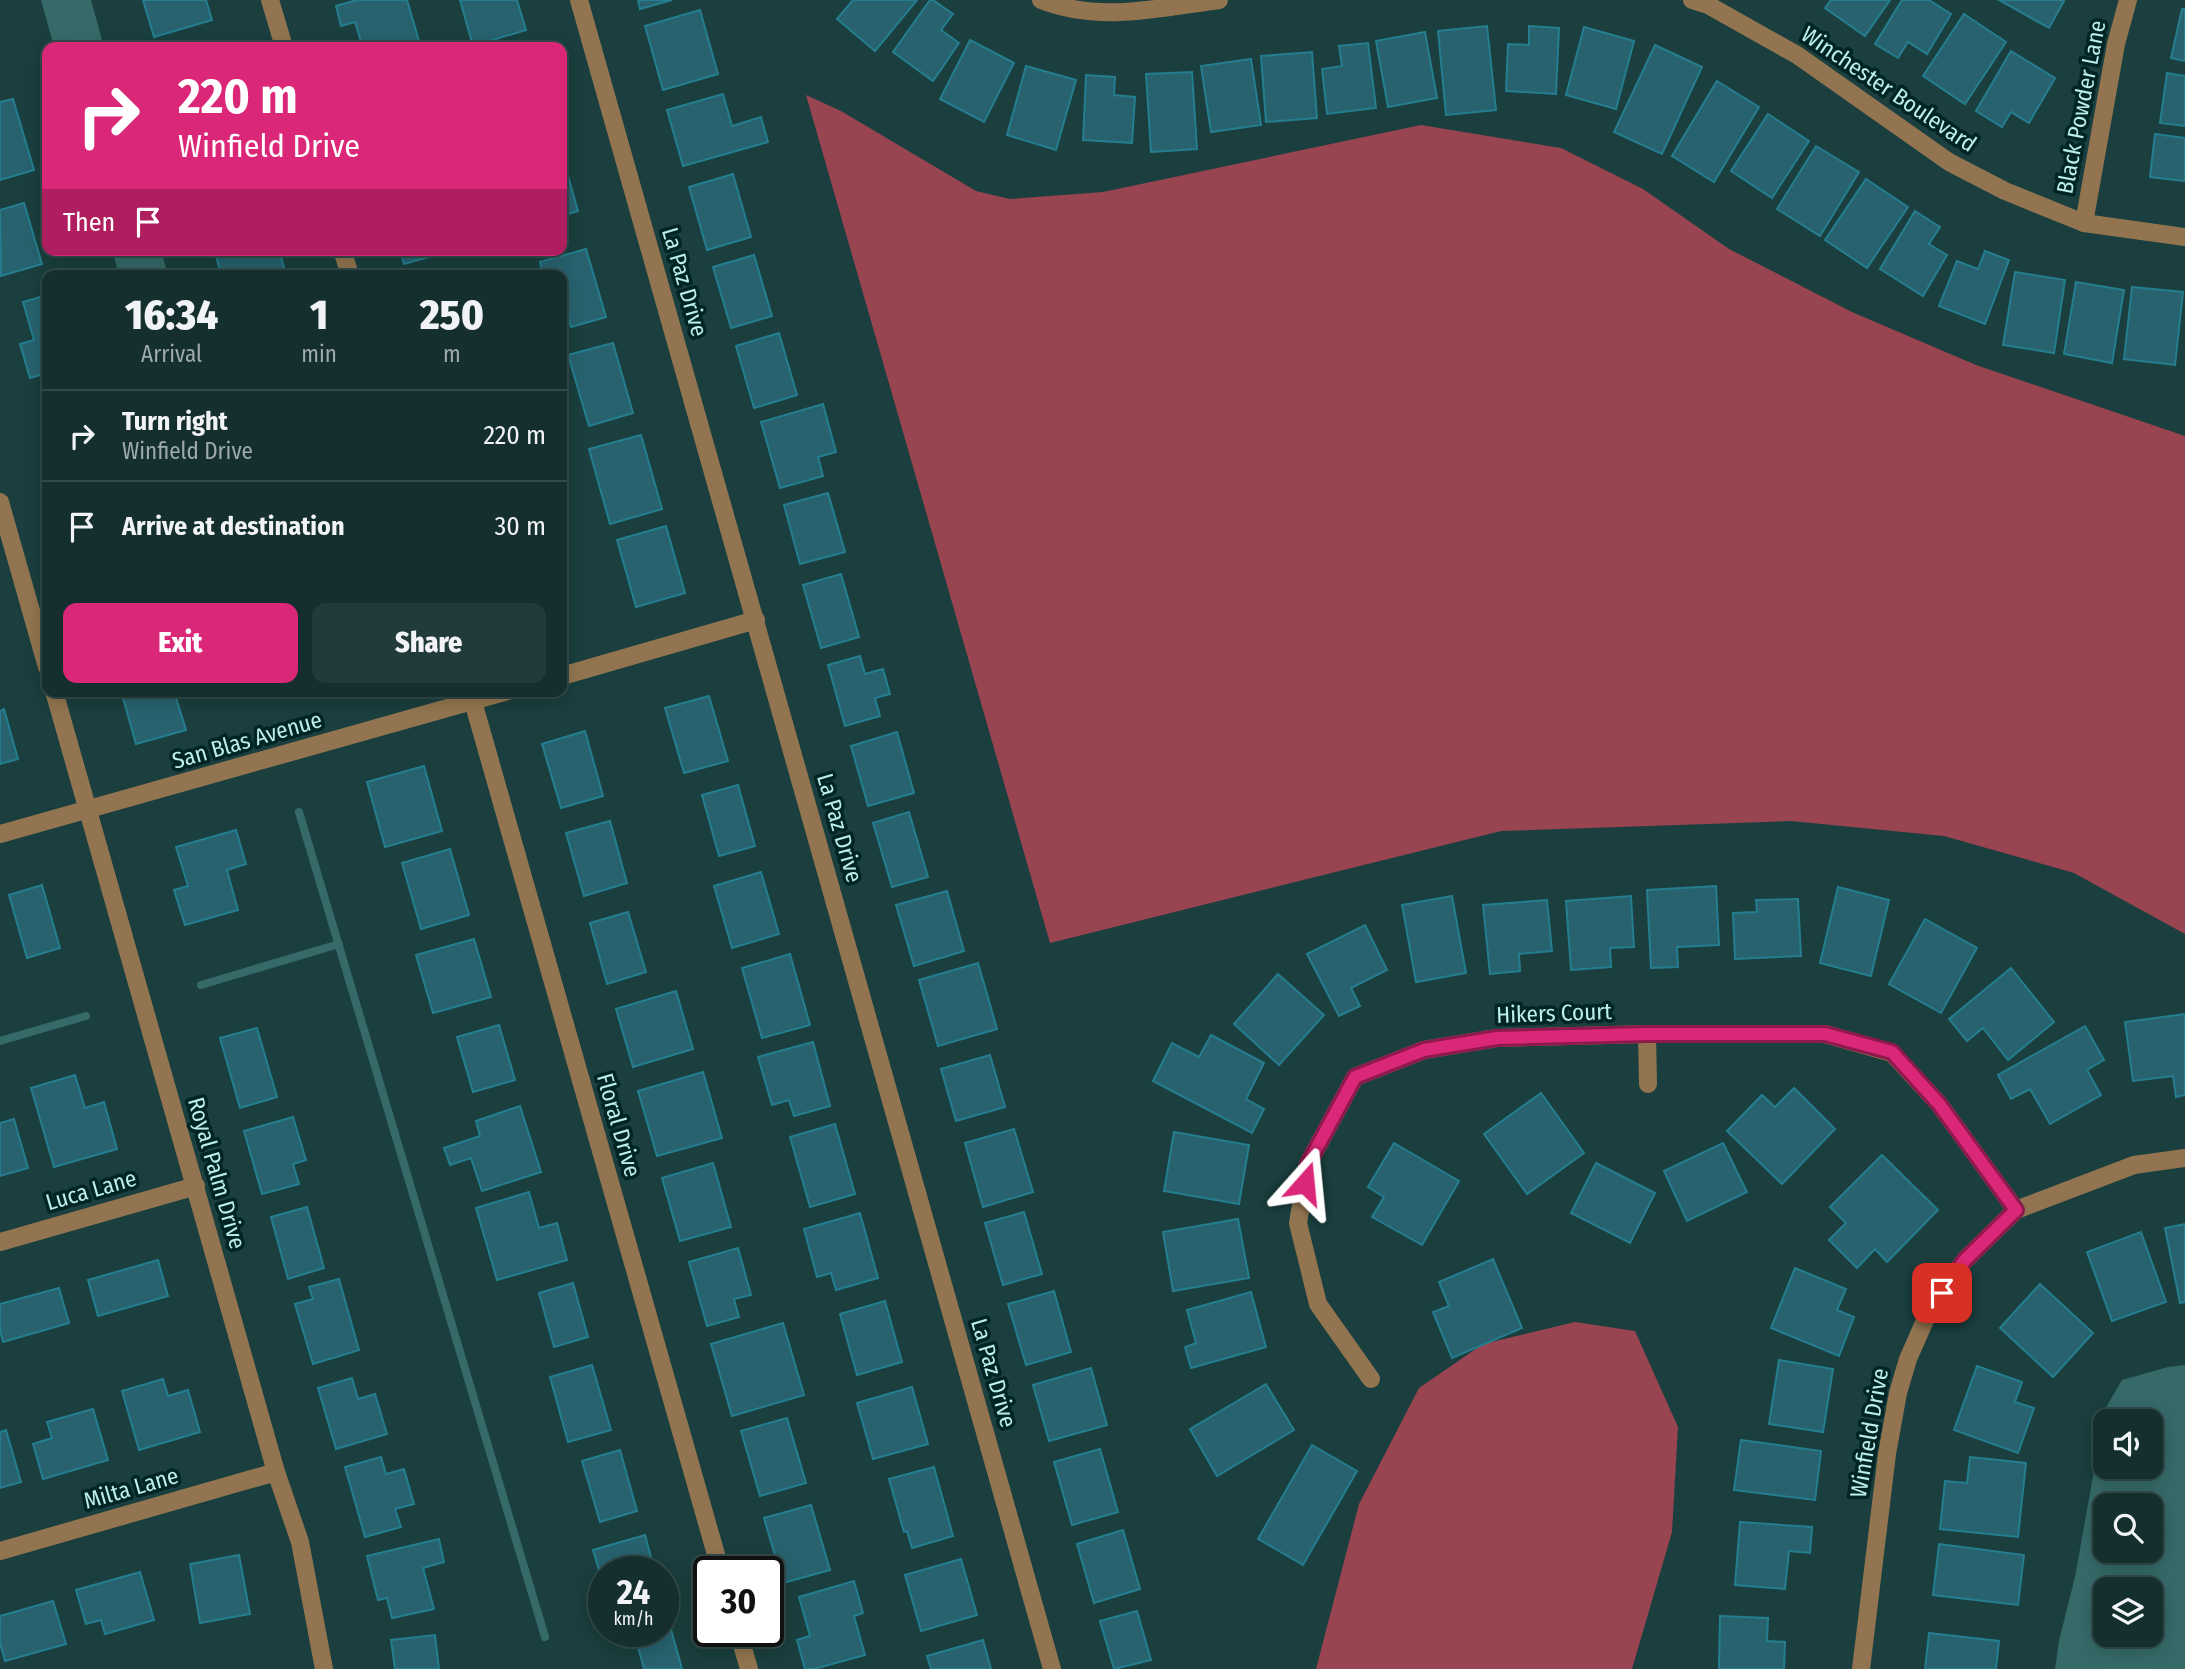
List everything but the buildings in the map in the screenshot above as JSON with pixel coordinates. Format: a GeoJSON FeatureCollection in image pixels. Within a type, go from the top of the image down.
{"type":"FeatureCollection","features":[{"type":"Feature","properties":{"kind":"street"},"geometry":{"type":"LineString","coordinates":[[270,0],[283,42]]}},
{"type":"Feature","properties":{"kind":"street","name":"La Paz Drive"},"geometry":{"type":"LineString","coordinates":[[579,0],[1052,1669]]}},
{"type":"Feature","properties":{"kind":"street"},"geometry":{"type":"LineString","coordinates":[[1041,0],[1057,6],[1103,14],[1219,0]]}},
{"type":"Feature","properties":{"kind":"street","name":"Winchester Boulevard"},"geometry":{"type":"LineString","coordinates":[[1692,0],[1708,5],[1797,55],[1949,162],[2005,191],[2084,223],[2185,237]]}},
{"type":"Feature","properties":{"kind":"street","name":"Black Powder Lane"},"geometry":{"type":"LineString","coordinates":[[2084,223],[2116,44],[2128,0]]}},
{"type":"Feature","properties":{"kind":"street"},"geometry":{"type":"LineString","coordinates":[[0,502],[3,525],[42,651]]}},
{"type":"Feature","properties":{"kind":"street"},"geometry":{"type":"LineString","coordinates":[[567,675],[756,620]]}},
{"type":"Feature","properties":{"kind":"street","name":"Royal Palm Drive"},"geometry":{"type":"LineString","coordinates":[[56,697],[276,1472],[300,1542],[324,1669]]}},
{"type":"Feature","properties":{"kind":"street","name":"San Blas Avenue"},"geometry":{"type":"LineString","coordinates":[[0,834],[89,811],[468,697]]}},
{"type":"Feature","properties":{"kind":"street","name":"Floral Drive"},"geometry":{"type":"LineString","coordinates":[[471,697],[716,1556]]}},
{"type":"Feature","properties":{"kind":"street"},"geometry":{"type":"LineString","coordinates":[[1647,1034],[1648,1084]]}},
{"type":"Feature","properties":{"kind":"street","name":"Hikers Court"},"geometry":{"type":"LineString","coordinates":[[1371,1379],[1318,1304],[1298,1223],[1308,1164],[1355,1077],[1424,1050],[1497,1038],[1647,1034],[1825,1034],[1892,1052],[1939,1104],[2016,1210]]}},
{"type":"Feature","properties":{"kind":"street","name":"Winfield Drive"},"geometry":{"type":"LineString","coordinates":[[1861,1669],[1887,1454],[1898,1393],[1908,1359],[1930,1309],[1965,1260],[2016,1210],[2134,1165],[2185,1158]]}},
{"type":"Feature","properties":{"kind":"street","name":"Luca Lane"},"geometry":{"type":"LineString","coordinates":[[0,1242],[196,1186]]}},
{"type":"Feature","properties":{"kind":"street","name":"Milta Lane"},"geometry":{"type":"LineString","coordinates":[[0,1551],[276,1472]]}},
{"type":"Feature","properties":{"kind":"street"},"geometry":{"type":"LineString","coordinates":[[743,1647],[749,1669]]}},
{"type":"Feature","properties":{"kind":"shaded area"},"geometry":{"type":"Polygon","coordinates":[[[806,95],[841,111],[976,191],[1010,199],[1103,192],[1421,125],[1561,148],[1643,189],[1729,249],[1852,312],[1976,365],[2185,436],[2185,934],[2074,873],[1944,836],[1791,821],[1501,831],[1050,943],[806,95]]]}},
{"type":"Feature","properties":{"kind":"shaded area"},"geometry":{"type":"Polygon","coordinates":[[[1575,1322],[1635,1331],[1678,1427],[1672,1532],[1632,1669],[1316,1669],[1359,1504],[1419,1388],[1483,1344],[1575,1322]]]}},
{"type":"Feature","properties":{"kind":"water"},"geometry":{"type":"Polygon","coordinates":[[[41,0],[91,0],[103,42],[53,42],[41,0]]]}},
{"type":"Feature","properties":{"kind":"water"},"geometry":{"type":"Polygon","coordinates":[[[114,256],[163,256],[167,270],[118,270],[114,256]]]}},
{"type":"Feature","properties":{"kind":"water"},"geometry":{"type":"Polygon","coordinates":[[[2185,1365],[2185,1669],[2055,1669],[2093,1476],[2093,1479],[2163,1479],[2163,1409],[2105,1409],[2122,1380],[2185,1365]]]}},
{"type":"Feature","properties":{"kind":"waterway"},"geometry":{"type":"LineString","coordinates":[[299,812],[545,1637]]}},
{"type":"Feature","properties":{"kind":"waterway"},"geometry":{"type":"LineString","coordinates":[[201,985],[339,944]]}},
{"type":"Feature","properties":{"kind":"waterway"},"geometry":{"type":"LineString","coordinates":[[0,1041],[86,1016]]}},
{"type":"Feature","properties":{"kind":"route"},"geometry":{"type":"LineString","coordinates":[[1305,1183],[1308,1164],[1355,1077],[1424,1050],[1497,1038],[1647,1034],[1825,1034],[1892,1052],[1939,1104],[2016,1210],[1965,1260],[1942,1293]]}}]}
